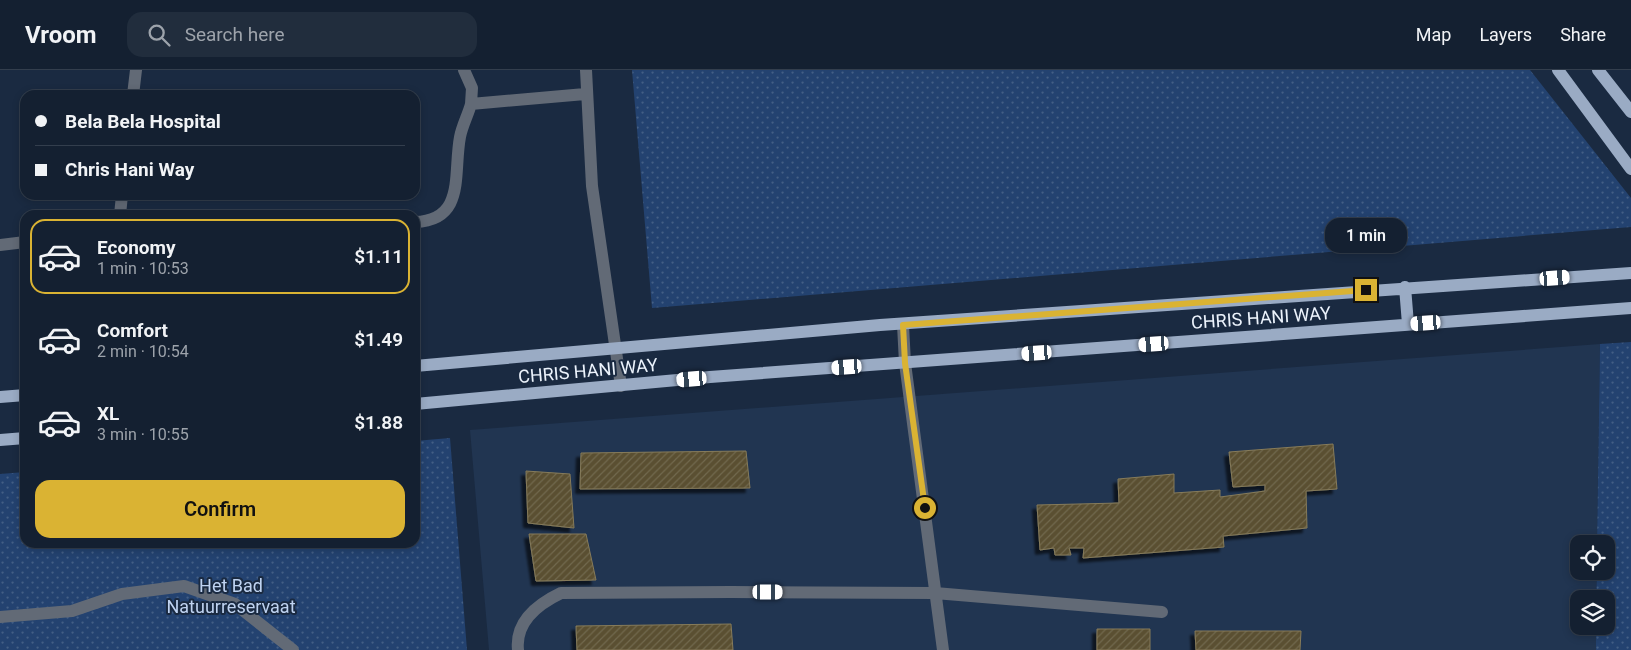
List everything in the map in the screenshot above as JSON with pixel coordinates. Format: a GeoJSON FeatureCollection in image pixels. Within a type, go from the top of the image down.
{"type":"FeatureCollection","features":[{"type":"Feature","properties":{"kind":"main road"},"geometry":{"type":"LineString","coordinates":[[1558,70],[1631,169]]}},
{"type":"Feature","properties":{"kind":"main road"},"geometry":{"type":"LineString","coordinates":[[1598,70],[1631,112]]}},
{"type":"Feature","properties":{"kind":"main road","name":"CHRIS HANI WAY"},"geometry":{"type":"LineString","coordinates":[[420,366],[903,325],[1405,287],[1631,273]]}},
{"type":"Feature","properties":{"kind":"main road"},"geometry":{"type":"LineString","coordinates":[[1405,287],[1408,324]]}},
{"type":"Feature","properties":{"kind":"main road","name":"CHRIS HANI WAY"},"geometry":{"type":"LineString","coordinates":[[420,404],[905,363],[1631,308]]}},
{"type":"Feature","properties":{"kind":"main road"},"geometry":{"type":"LineString","coordinates":[[0,397],[20,395]]}},
{"type":"Feature","properties":{"kind":"main road"},"geometry":{"type":"LineString","coordinates":[[0,440],[20,438]]}},
{"type":"Feature","properties":{"kind":"lane"},"geometry":{"type":"LineString","coordinates":[[134,90],[136,70]]}},
{"type":"Feature","properties":{"kind":"lane"},"geometry":{"type":"LineString","coordinates":[[420,221],[435,219],[446,212],[453,198],[460,135],[472,104],[472,88],[464,70]]}},
{"type":"Feature","properties":{"kind":"lane"},"geometry":{"type":"LineString","coordinates":[[586,70],[585,94],[592,186],[621,386]]}},
{"type":"Feature","properties":{"kind":"lane"},"geometry":{"type":"LineString","coordinates":[[472,104],[585,94]]}},
{"type":"Feature","properties":{"kind":"lane"},"geometry":{"type":"LineString","coordinates":[[0,245],[20,243]]}},
{"type":"Feature","properties":{"kind":"lane"},"geometry":{"type":"LineString","coordinates":[[903,325],[905,363],[944,650]]}},
{"type":"Feature","properties":{"kind":"lane"},"geometry":{"type":"LineString","coordinates":[[0,617],[72,611],[122,594],[184,586],[235,604],[293,650]]}},
{"type":"Feature","properties":{"kind":"lane"},"geometry":{"type":"LineString","coordinates":[[518,650],[522,628],[531,613],[542,602],[561,594],[731,592],[935,593],[1162,612]]}},
{"type":"Feature","properties":{"kind":"shaded area"},"geometry":{"type":"Polygon","coordinates":[[[1600,344],[1597,535],[1570,535],[1570,580],[1597,580],[1596,590],[1570,590],[1570,635],[1596,635],[1596,650],[489,650],[470,430],[1600,344]]]}},
{"type":"Feature","properties":{"kind":"green space"},"geometry":{"type":"Polygon","coordinates":[[[632,70],[1530,70],[1631,198],[1631,227],[652,308],[632,70]]]}},
{"type":"Feature","properties":{"kind":"green space"},"geometry":{"type":"Polygon","coordinates":[[[1631,342],[1631,650],[1596,650],[1596,635],[1615,635],[1615,590],[1596,590],[1597,580],[1615,580],[1615,535],[1597,535],[1600,344],[1631,342]]]}},
{"type":"Feature","properties":{"kind":"green space","name":"Het Bad Natuurreservaat"},"geometry":{"type":"Polygon","coordinates":[[[450,438],[467,650],[0,650],[0,474],[20,472],[20,548],[420,548],[420,441],[450,438]]]}},
{"type":"Feature","properties":{"kind":"building"},"geometry":{"type":"Polygon","coordinates":[[[1333,444],[1337,489],[1306,491],[1307,528],[1223,536],[1224,547],[1083,558],[1084,548],[1069,548],[1071,555],[1055,555],[1054,548],[1040,550],[1037,505],[1119,503],[1118,479],[1174,474],[1174,493],[1220,490],[1220,497],[1265,491],[1265,485],[1233,487],[1229,452],[1333,444]]]}},
{"type":"Feature","properties":{"kind":"building"},"geometry":{"type":"Polygon","coordinates":[[[746,451],[750,488],[580,489],[581,453],[746,451]]]}},
{"type":"Feature","properties":{"kind":"building"},"geometry":{"type":"Polygon","coordinates":[[[526,471],[570,474],[574,528],[528,523],[526,471]]]}},
{"type":"Feature","properties":{"kind":"building"},"geometry":{"type":"Polygon","coordinates":[[[529,534],[586,534],[596,580],[536,581],[529,534]]]}},
{"type":"Feature","properties":{"kind":"building"},"geometry":{"type":"Polygon","coordinates":[[[731,624],[733,650],[577,650],[576,626],[731,624]]]}},
{"type":"Feature","properties":{"kind":"building"},"geometry":{"type":"Polygon","coordinates":[[[1097,629],[1150,629],[1150,650],[1097,650],[1097,629]]]}},
{"type":"Feature","properties":{"kind":"building"},"geometry":{"type":"Polygon","coordinates":[[[1195,631],[1301,631],[1300,650],[1196,650],[1195,631]]]}},
{"type":"Feature","properties":{"kind":"route"},"geometry":{"type":"LineString","coordinates":[[925,508],[905,363],[903,325],[1366,290]]}}]}
